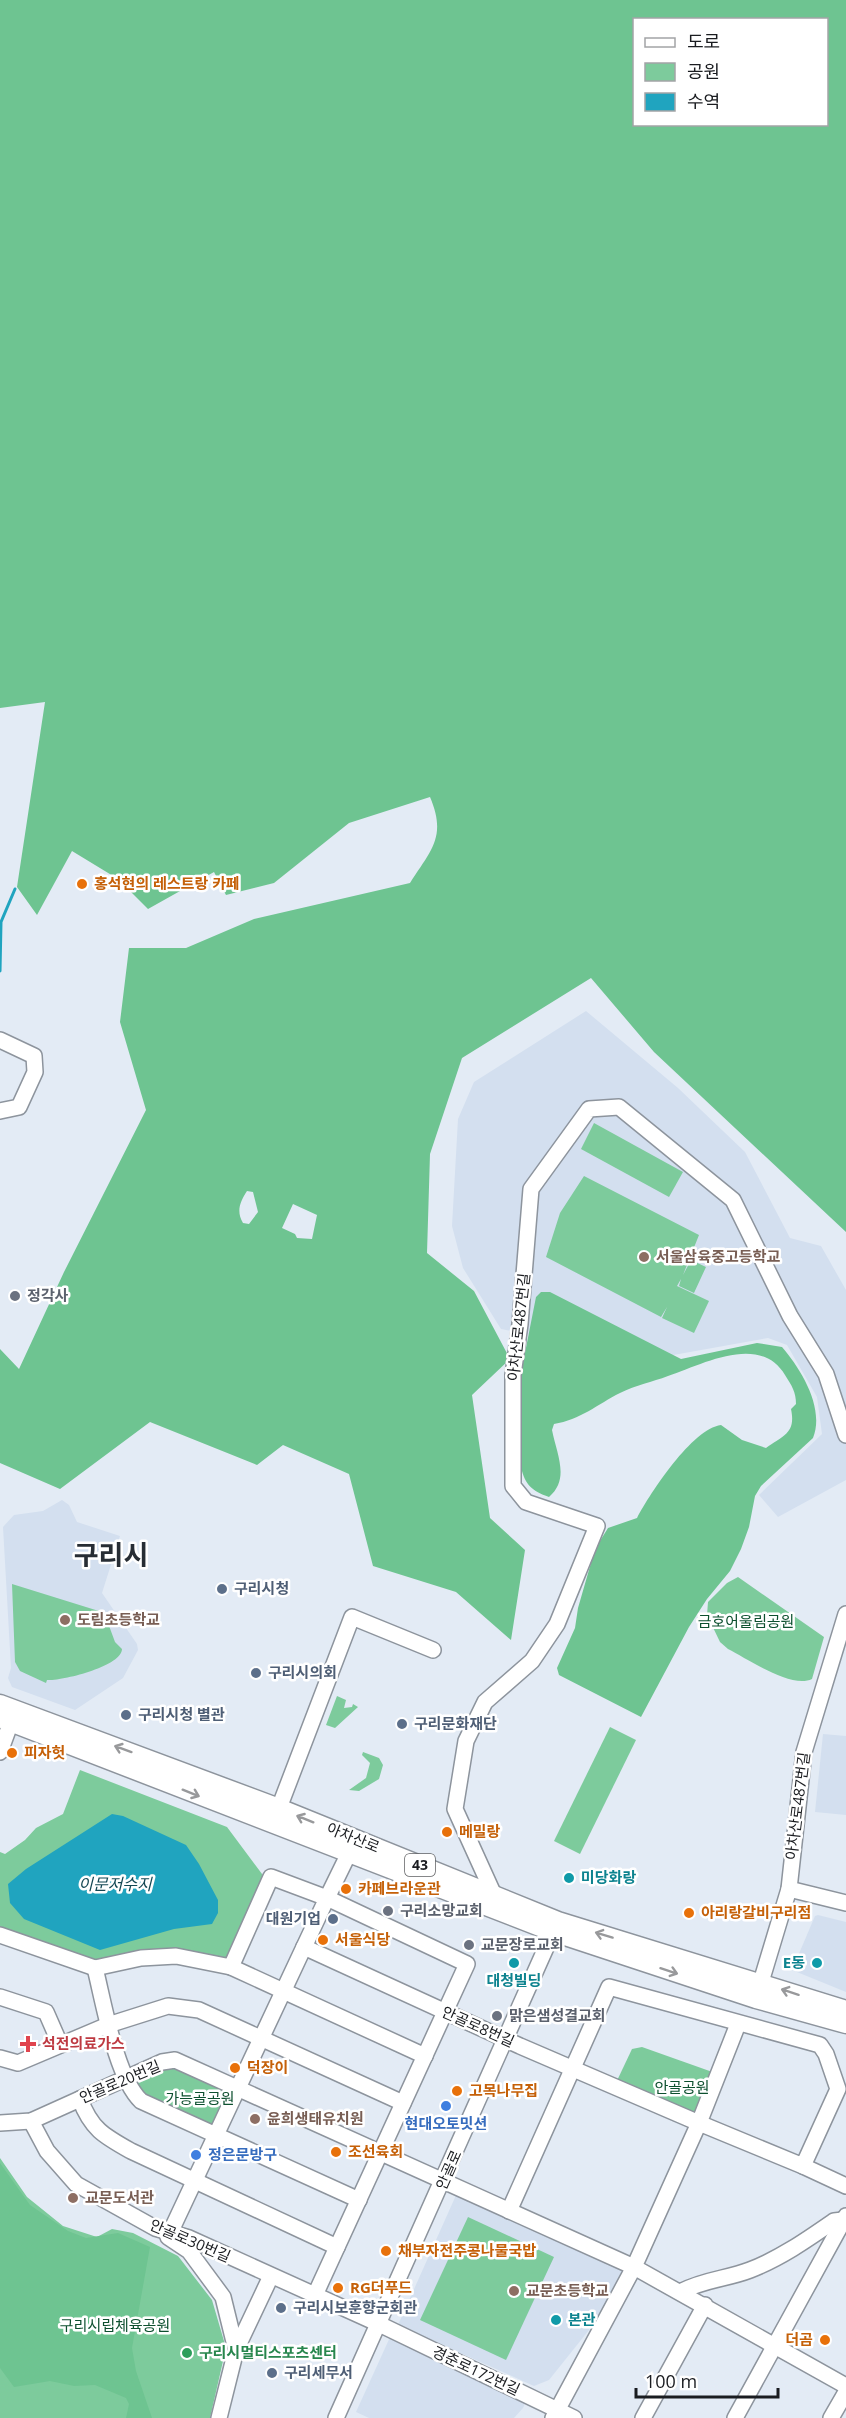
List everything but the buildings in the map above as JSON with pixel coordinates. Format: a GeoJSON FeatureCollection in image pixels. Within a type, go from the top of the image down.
{"type":"FeatureCollection","features":[{"type":"Feature","properties":{"kind":"main road","name":"아차산로"},"geometry":{"type":"LineString","coordinates":[[0,1704],[279,1809],[494,1895],[556,1926]]}},
{"type":"Feature","properties":{"kind":"main road","name":"아차산로"},"geometry":{"type":"LineString","coordinates":[[5,1720],[349,1854],[556,1926],[759,1991],[846,2024]]}},
{"type":"Feature","properties":{"kind":"main road","name":"아차산로"},"geometry":{"type":"LineString","coordinates":[[759,1991],[846,2010]]}},
{"type":"Feature","properties":{"kind":"street"},"geometry":{"type":"LineString","coordinates":[[0,1040],[34,1056],[35,1072],[19,1107],[0,1111]]}},
{"type":"Feature","properties":{"kind":"street","name":"아차산로487번길"},"geometry":{"type":"LineString","coordinates":[[494,1895],[455,1809],[466,1741],[485,1702],[532,1661],[557,1624],[597,1526],[526,1502],[513,1486],[513,1375],[520,1324],[531,1189],[589,1109],[620,1107],[733,1200],[790,1316],[826,1374],[846,1435]]}},
{"type":"Feature","properties":{"kind":"street","name":"아차산로487번길"},"geometry":{"type":"LineString","coordinates":[[759,1991],[789,1889],[804,1752],[846,1614]]}},
{"type":"Feature","properties":{"kind":"street"},"geometry":{"type":"LineString","coordinates":[[279,1809],[352,1617],[432,1650]]}},
{"type":"Feature","properties":{"kind":"street"},"geometry":{"type":"LineString","coordinates":[[0,1752],[5,1720]]}},
{"type":"Feature","properties":{"kind":"street"},"geometry":{"type":"LineString","coordinates":[[236,2350],[221,2294],[189,2251],[163,2230],[194,2182],[349,1854]]}},
{"type":"Feature","properties":{"kind":"street"},"geometry":{"type":"LineString","coordinates":[[231,1967],[271,1877],[327,1898],[468,1964],[315,2295]]}},
{"type":"Feature","properties":{"kind":"street"},"geometry":{"type":"LineString","coordinates":[[789,1889],[846,1903]]}},
{"type":"Feature","properties":{"kind":"street","name":"안골로"},"geometry":{"type":"LineString","coordinates":[[336,2418],[556,1926]]}},
{"type":"Feature","properties":{"kind":"street"},"geometry":{"type":"LineString","coordinates":[[0,1935],[95,1968],[141,1958],[176,1956],[231,1967],[425,2056]]}},
{"type":"Feature","properties":{"kind":"street","name":"안골로8번길"},"geometry":{"type":"LineString","coordinates":[[304,1947],[506,2040],[846,2186]]}},
{"type":"Feature","properties":{"kind":"street"},"geometry":{"type":"LineString","coordinates":[[95,1968],[108,2025],[126,2080],[130,2090],[141,2101],[358,2200]]}},
{"type":"Feature","properties":{"kind":"street"},"geometry":{"type":"LineString","coordinates":[[509,2211],[554,2115],[572,2068],[609,1987],[820,2045],[826,2054],[838,2089],[803,2166]]}},
{"type":"Feature","properties":{"kind":"street"},"geometry":{"type":"LineString","coordinates":[[0,1996],[46,2012],[60,2044]]}},
{"type":"Feature","properties":{"kind":"street"},"geometry":{"type":"LineString","coordinates":[[0,2058],[18,2063],[108,2025],[168,2006],[199,2010],[404,2103]]}},
{"type":"Feature","properties":{"kind":"street"},"geometry":{"type":"LineString","coordinates":[[556,2414],[634,2267],[699,2123],[738,2024]]}},
{"type":"Feature","properties":{"kind":"street","name":"안골로20번길"},"geometry":{"type":"LineString","coordinates":[[0,2123],[32,2121],[162,2062],[175,2060],[238,2086],[443,2182],[634,2267]]}},
{"type":"Feature","properties":{"kind":"street"},"geometry":{"type":"LineString","coordinates":[[80,2099],[87,2119],[102,2135],[194,2182],[337,2247]]}},
{"type":"Feature","properties":{"kind":"street","name":"안골로30번길"},"geometry":{"type":"LineString","coordinates":[[32,2121],[47,2151],[76,2184],[163,2230],[189,2238],[379,2324]]}},
{"type":"Feature","properties":{"kind":"street"},"geometry":{"type":"LineString","coordinates":[[680,2292],[714,2278],[749,2271],[782,2255],[834,2221],[845,2218]]}},
{"type":"Feature","properties":{"kind":"street"},"geometry":{"type":"LineString","coordinates":[[735,2418],[845,2218]]}},
{"type":"Feature","properties":{"kind":"street"},"geometry":{"type":"LineString","coordinates":[[634,2267],[846,2386]]}},
{"type":"Feature","properties":{"kind":"street"},"geometry":{"type":"LineString","coordinates":[[219,2418],[236,2350],[271,2276]]}},
{"type":"Feature","properties":{"kind":"street"},"geometry":{"type":"LineString","coordinates":[[649,2416],[705,2306]]}},
{"type":"Feature","properties":{"kind":"street","name":"경춘로172번길"},"geometry":{"type":"LineString","coordinates":[[379,2324],[556,2414],[574,2418]]}},
{"type":"Feature","properties":{"kind":"street"},"geometry":{"type":"LineString","coordinates":[[831,2418],[846,2392]]}},
{"type":"Feature","properties":{"kind":"shaded area","name":"서울삼육중고등학교"},"geometry":{"type":"Polygon","coordinates":[[[586,1011],[678,1088],[745,1152],[790,1238],[821,1246],[846,1290],[846,1480],[778,1517],[759,1495],[822,1434],[817,1397],[787,1345],[768,1338],[651,1359],[501,1329],[463,1268],[452,1226],[458,1119],[474,1082],[586,1011]]]}},
{"type":"Feature","properties":{"kind":"shaded area","name":"도림초등학교"},"geometry":{"type":"Polygon","coordinates":[[[62,1500],[69,1505],[77,1522],[120,1536],[102,1593],[137,1644],[138,1650],[123,1678],[75,1710],[12,1687],[8,1678],[11,1668],[3,1527],[14,1515],[43,1511],[62,1500]]]}},
{"type":"Feature","properties":{"kind":"shaded area"},"geometry":{"type":"Polygon","coordinates":[[[823,1734],[846,1736],[846,1815],[815,1812],[823,1734]]]}},
{"type":"Feature","properties":{"kind":"shaded area"},"geometry":{"type":"Polygon","coordinates":[[[815,1916],[846,1922],[846,1992],[792,1970],[815,1916]]]}},
{"type":"Feature","properties":{"kind":"shaded area","name":"교문초등학교"},"geometry":{"type":"Polygon","coordinates":[[[457,2193],[627,2273],[605,2310],[549,2380],[534,2386],[398,2325],[457,2193]]]}},
{"type":"Feature","properties":{"kind":"shaded area"},"geometry":{"type":"Polygon","coordinates":[[[391,2335],[528,2397],[523,2408],[514,2418],[369,2418],[356,2412],[391,2335]]]}},
{"type":"Feature","properties":{"kind":"green space"},"geometry":{"type":"Polygon","coordinates":[[[0,0],[846,0],[846,1232],[654,1052],[591,978],[462,1058],[430,1154],[427,1253],[474,1291],[510,1359],[472,1395],[490,1518],[525,1550],[511,1640],[456,1592],[373,1566],[349,1474],[283,1445],[257,1465],[150,1422],[60,1489],[0,1463],[0,1349],[19,1369],[64,1272],[146,1110],[120,1022],[129,948],[186,948],[254,919],[410,883],[430,852],[437,833],[435,811],[430,797],[349,823],[274,883],[226,895],[214,872],[148,909],[118,879],[72,851],[37,915],[17,887],[45,702],[0,708],[0,0]],[[247,1191],[241,1203],[240,1214],[243,1223],[249,1224],[258,1212],[253,1192],[247,1191]],[[293,1204],[282,1228],[295,1234],[297,1238],[312,1239],[317,1215],[293,1204]]]}},
{"type":"Feature","properties":{"kind":"green space"},"geometry":{"type":"Polygon","coordinates":[[[594,1123],[683,1172],[669,1197],[581,1149],[594,1123]]]}},
{"type":"Feature","properties":{"kind":"green space"},"geometry":{"type":"Polygon","coordinates":[[[584,1176],[699,1235],[683,1275],[691,1260],[706,1267],[694,1293],[679,1286],[681,1279],[677,1286],[709,1301],[694,1333],[662,1318],[667,1307],[661,1317],[546,1257],[560,1213],[584,1176]]]}},
{"type":"Feature","properties":{"kind":"green space"},"geometry":{"type":"Polygon","coordinates":[[[541,1292],[550,1292],[681,1359],[757,1343],[782,1347],[797,1366],[809,1390],[816,1414],[813,1438],[761,1486],[755,1496],[749,1527],[730,1571],[707,1599],[689,1627],[641,1717],[559,1675],[557,1668],[575,1628],[578,1608],[595,1549],[608,1528],[637,1518],[673,1463],[698,1438],[710,1429],[721,1425],[742,1440],[766,1448],[787,1433],[790,1428],[791,1409],[796,1404],[795,1396],[785,1375],[774,1362],[761,1356],[746,1354],[714,1359],[632,1388],[581,1415],[554,1424],[552,1430],[559,1457],[559,1482],[549,1497],[543,1495],[527,1483],[521,1467],[521,1373],[536,1297],[541,1292]]]}},
{"type":"Feature","properties":{"kind":"green space","name":"금호어울림공원"},"geometry":{"type":"Polygon","coordinates":[[[738,1577],[824,1637],[812,1679],[803,1681],[781,1677],[728,1649],[720,1642],[707,1615],[708,1602],[727,1583],[738,1577]]]}},
{"type":"Feature","properties":{"kind":"green space"},"geometry":{"type":"Polygon","coordinates":[[[12,1584],[102,1612],[98,1619],[108,1623],[115,1642],[122,1649],[119,1655],[102,1667],[65,1678],[47,1680],[46,1683],[20,1671],[15,1662],[12,1584]]]}},
{"type":"Feature","properties":{"kind":"green space"},"geometry":{"type":"Polygon","coordinates":[[[337,1696],[346,1700],[344,1708],[352,1707],[353,1704],[358,1707],[335,1728],[326,1725],[337,1696]]]}},
{"type":"Feature","properties":{"kind":"green space"},"geometry":{"type":"Polygon","coordinates":[[[610,1727],[636,1740],[580,1854],[554,1841],[610,1727]]]}},
{"type":"Feature","properties":{"kind":"green space"},"geometry":{"type":"Polygon","coordinates":[[[363,1752],[379,1758],[383,1765],[379,1779],[359,1791],[349,1790],[366,1778],[370,1763],[362,1755],[363,1752]]]}},
{"type":"Feature","properties":{"kind":"green space"},"geometry":{"type":"Polygon","coordinates":[[[80,1770],[227,1827],[265,1878],[229,1962],[94,1964],[0,1931],[0,1852],[5,1854],[25,1840],[36,1828],[63,1814],[80,1770]]]}},
{"type":"Feature","properties":{"kind":"green space","name":"안골공원"},"geometry":{"type":"Polygon","coordinates":[[[642,2047],[718,2074],[699,2123],[614,2087],[632,2049],[642,2047]]]}},
{"type":"Feature","properties":{"kind":"green space","name":"가능골공원"},"geometry":{"type":"Polygon","coordinates":[[[174,2063],[233,2087],[213,2130],[136,2091],[135,2080],[174,2063]]]}},
{"type":"Feature","properties":{"kind":"green space","name":"구리시립체육공원"},"geometry":{"type":"Polygon","coordinates":[[[0,2158],[27,2197],[63,2226],[97,2237],[112,2229],[133,2233],[178,2256],[212,2300],[226,2348],[210,2418],[0,2418],[0,2158]]]}},
{"type":"Feature","properties":{"kind":"green space"},"geometry":{"type":"Polygon","coordinates":[[[0,2163],[30,2205],[68,2231],[86,2238],[118,2233],[150,2247],[132,2348],[136,2371],[152,2418],[126,2418],[129,2404],[126,2398],[95,2385],[74,2386],[50,2381],[14,2387],[0,2368],[0,2163]]]}},
{"type":"Feature","properties":{"kind":"green space"},"geometry":{"type":"Polygon","coordinates":[[[468,2217],[554,2257],[506,2360],[420,2320],[468,2217]]]}},
{"type":"Feature","properties":{"kind":"water","name":"이문저수지"},"geometry":{"type":"Polygon","coordinates":[[[112,1814],[123,1816],[186,1845],[218,1900],[218,1913],[212,1924],[174,1929],[100,1950],[24,1919],[10,1903],[8,1884],[26,1869],[112,1814]]]}},
{"type":"Feature","properties":{"kind":"waterway"},"geometry":{"type":"LineString","coordinates":[[0,971],[1,922],[15,889]]}},
{"type":"Feature","properties":{"kind":"place","name":"홍석현의 레스트랑 카페"},"geometry":{"type":"Point","coordinates":[82,884]}},
{"type":"Feature","properties":{"kind":"place","name":"서울삼육중고등학교"},"geometry":{"type":"Point","coordinates":[644,1257]}},
{"type":"Feature","properties":{"kind":"place","name":"정각사"},"geometry":{"type":"Point","coordinates":[15,1296]}},
{"type":"Feature","properties":{"kind":"place","name":"구리시청"},"geometry":{"type":"Point","coordinates":[222,1589]}},
{"type":"Feature","properties":{"kind":"place","name":"도림초등학교"},"geometry":{"type":"Point","coordinates":[65,1620]}},
{"type":"Feature","properties":{"kind":"place","name":"구리시의회"},"geometry":{"type":"Point","coordinates":[256,1673]}},
{"type":"Feature","properties":{"kind":"place","name":"구리시청 별관"},"geometry":{"type":"Point","coordinates":[126,1715]}},
{"type":"Feature","properties":{"kind":"place","name":"구리문화재단"},"geometry":{"type":"Point","coordinates":[402,1724]}},
{"type":"Feature","properties":{"kind":"place","name":"피자헛"},"geometry":{"type":"Point","coordinates":[12,1753]}},
{"type":"Feature","properties":{"kind":"place","name":"메밀랑"},"geometry":{"type":"Point","coordinates":[447,1832]}},
{"type":"Feature","properties":{"kind":"place","name":"미당화랑"},"geometry":{"type":"Point","coordinates":[569,1878]}},
{"type":"Feature","properties":{"kind":"place","name":"카페브라운관"},"geometry":{"type":"Point","coordinates":[346,1889]}},
{"type":"Feature","properties":{"kind":"place","name":"구리소망교회"},"geometry":{"type":"Point","coordinates":[388,1911]}},
{"type":"Feature","properties":{"kind":"place","name":"아리랑갈비구리점"},"geometry":{"type":"Point","coordinates":[689,1913]}},
{"type":"Feature","properties":{"kind":"place","name":"대원기업"},"geometry":{"type":"Point","coordinates":[333,1919]}},
{"type":"Feature","properties":{"kind":"place","name":"서울식당"},"geometry":{"type":"Point","coordinates":[323,1940]}},
{"type":"Feature","properties":{"kind":"place","name":"교문장로교회"},"geometry":{"type":"Point","coordinates":[469,1945]}},
{"type":"Feature","properties":{"kind":"place","name":"대청빌딩"},"geometry":{"type":"Point","coordinates":[514,1963]}},
{"type":"Feature","properties":{"kind":"place","name":"E동"},"geometry":{"type":"Point","coordinates":[817,1963]}},
{"type":"Feature","properties":{"kind":"place","name":"맑은샘성결교회"},"geometry":{"type":"Point","coordinates":[497,2016]}},
{"type":"Feature","properties":{"kind":"place","name":"석전의료가스"},"geometry":{"type":"Point","coordinates":[28,2044]}},
{"type":"Feature","properties":{"kind":"place","name":"덕장이"},"geometry":{"type":"Point","coordinates":[235,2068]}},
{"type":"Feature","properties":{"kind":"place","name":"고목나무집"},"geometry":{"type":"Point","coordinates":[457,2091]}},
{"type":"Feature","properties":{"kind":"place","name":"현대오토밋션"},"geometry":{"type":"Point","coordinates":[446,2106]}},
{"type":"Feature","properties":{"kind":"place","name":"윤희생태유치원"},"geometry":{"type":"Point","coordinates":[255,2119]}},
{"type":"Feature","properties":{"kind":"place","name":"조선육회"},"geometry":{"type":"Point","coordinates":[336,2152]}},
{"type":"Feature","properties":{"kind":"place","name":"정은문방구"},"geometry":{"type":"Point","coordinates":[196,2155]}},
{"type":"Feature","properties":{"kind":"place","name":"교문도서관"},"geometry":{"type":"Point","coordinates":[73,2198]}},
{"type":"Feature","properties":{"kind":"place","name":"채부자전주콩나물국밥"},"geometry":{"type":"Point","coordinates":[386,2251]}},
{"type":"Feature","properties":{"kind":"place","name":"RG더푸드"},"geometry":{"type":"Point","coordinates":[338,2288]}},
{"type":"Feature","properties":{"kind":"place","name":"교문초등학교"},"geometry":{"type":"Point","coordinates":[514,2291]}},
{"type":"Feature","properties":{"kind":"place","name":"구리시보훈향군회관"},"geometry":{"type":"Point","coordinates":[281,2308]}},
{"type":"Feature","properties":{"kind":"place","name":"본관"},"geometry":{"type":"Point","coordinates":[556,2320]}},
{"type":"Feature","properties":{"kind":"place","name":"더곰"},"geometry":{"type":"Point","coordinates":[825,2340]}},
{"type":"Feature","properties":{"kind":"place","name":"구리시멀티스포츠센터"},"geometry":{"type":"Point","coordinates":[187,2353]}},
{"type":"Feature","properties":{"kind":"place","name":"구리세무서"},"geometry":{"type":"Point","coordinates":[272,2373]}},
{"type":"Feature","properties":{"kind":"district","name":"구리시"},"geometry":{"type":"Point","coordinates":[111,1556]}}]}
